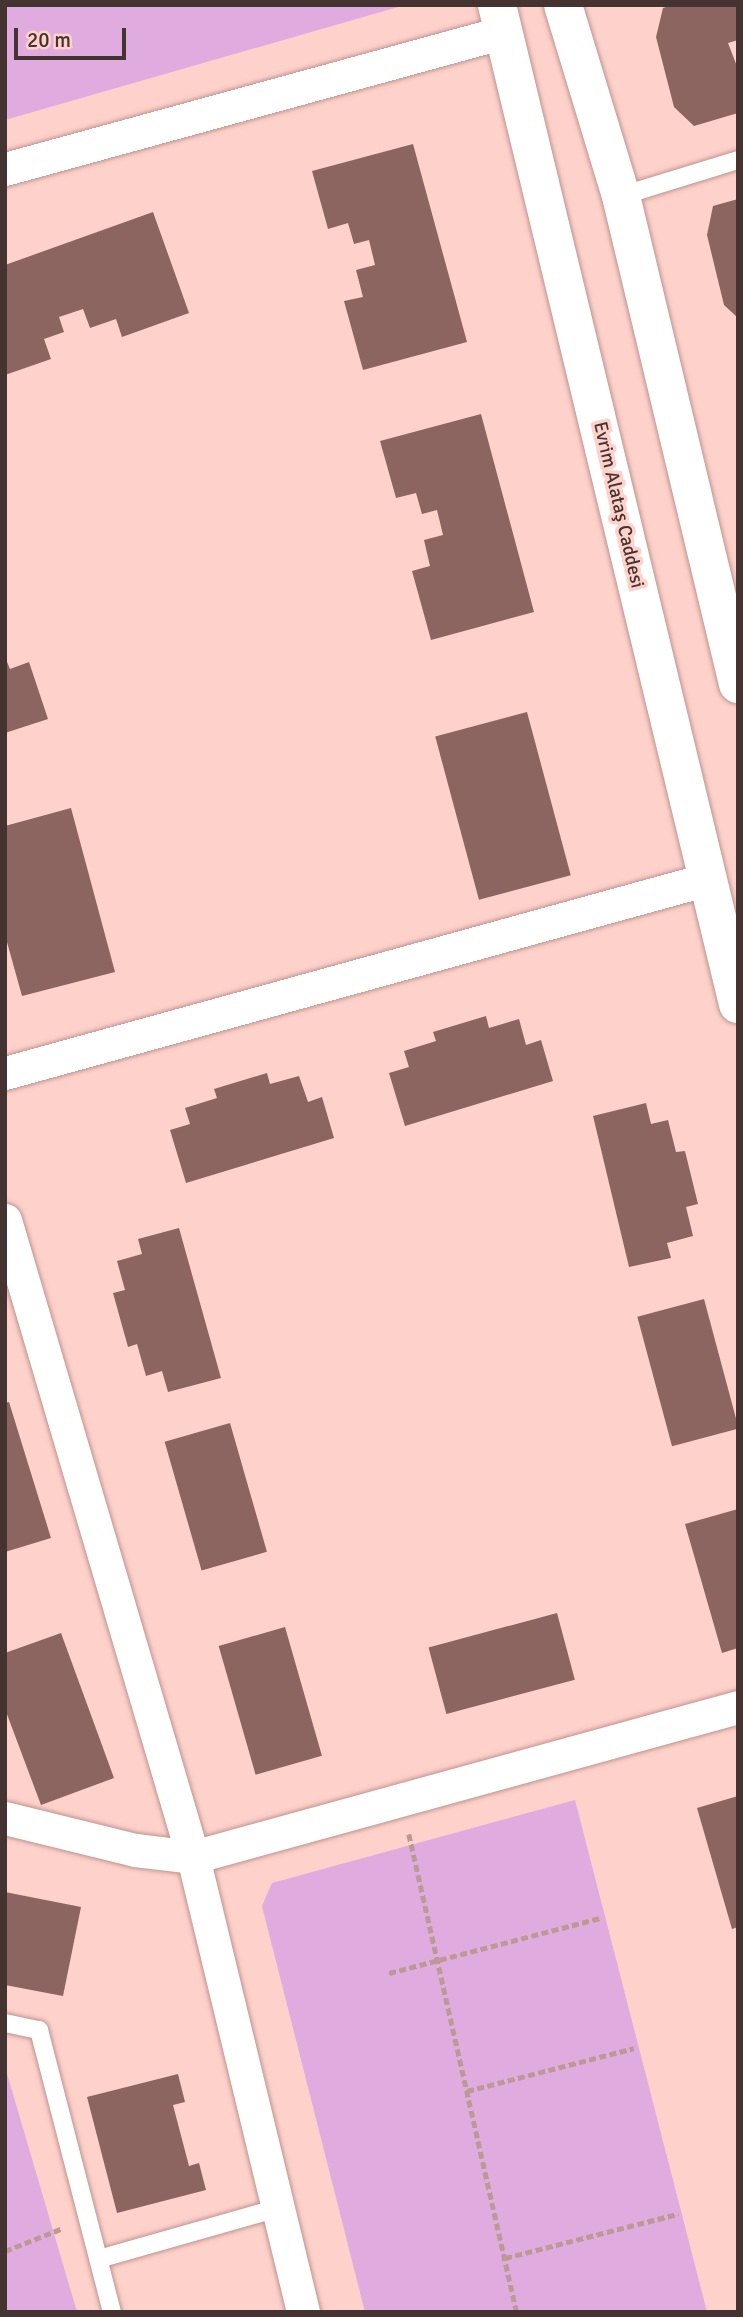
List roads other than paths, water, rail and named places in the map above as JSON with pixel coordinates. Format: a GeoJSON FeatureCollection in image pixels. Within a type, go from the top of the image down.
{"type":"FeatureCollection","features":[{"type":"Feature","properties":{"kind":"main road"},"geometry":{"type":"LineString","coordinates":[[563,5],[621,196],[738,684]]}},
{"type":"Feature","properties":{"kind":"main road","name":"Evrim Alataş Caddesi"},"geometry":{"type":"LineString","coordinates":[[501,18],[738,1004]]}},
{"type":"Feature","properties":{"kind":"street"},"geometry":{"type":"LineString","coordinates":[[5,169],[501,18]]}},
{"type":"Feature","properties":{"kind":"street"},"geometry":{"type":"LineString","coordinates":[[5,1073],[708,879]]}},
{"type":"Feature","properties":{"kind":"street"},"geometry":{"type":"LineString","coordinates":[[5,1220],[193,1857],[303,2312]]}},
{"type":"Feature","properties":{"kind":"street"},"geometry":{"type":"LineString","coordinates":[[5,1818],[135,1850],[193,1857],[738,1707]]}},
{"type":"Feature","properties":{"kind":"lane"},"geometry":{"type":"LineString","coordinates":[[621,196],[738,160]]}},
{"type":"Feature","properties":{"kind":"lane"},"geometry":{"type":"LineString","coordinates":[[5,2023],[38,2030],[112,2312]]}},
{"type":"Feature","properties":{"kind":"lane"},"geometry":{"type":"LineString","coordinates":[[99,2259],[278,2208]]}}]}
